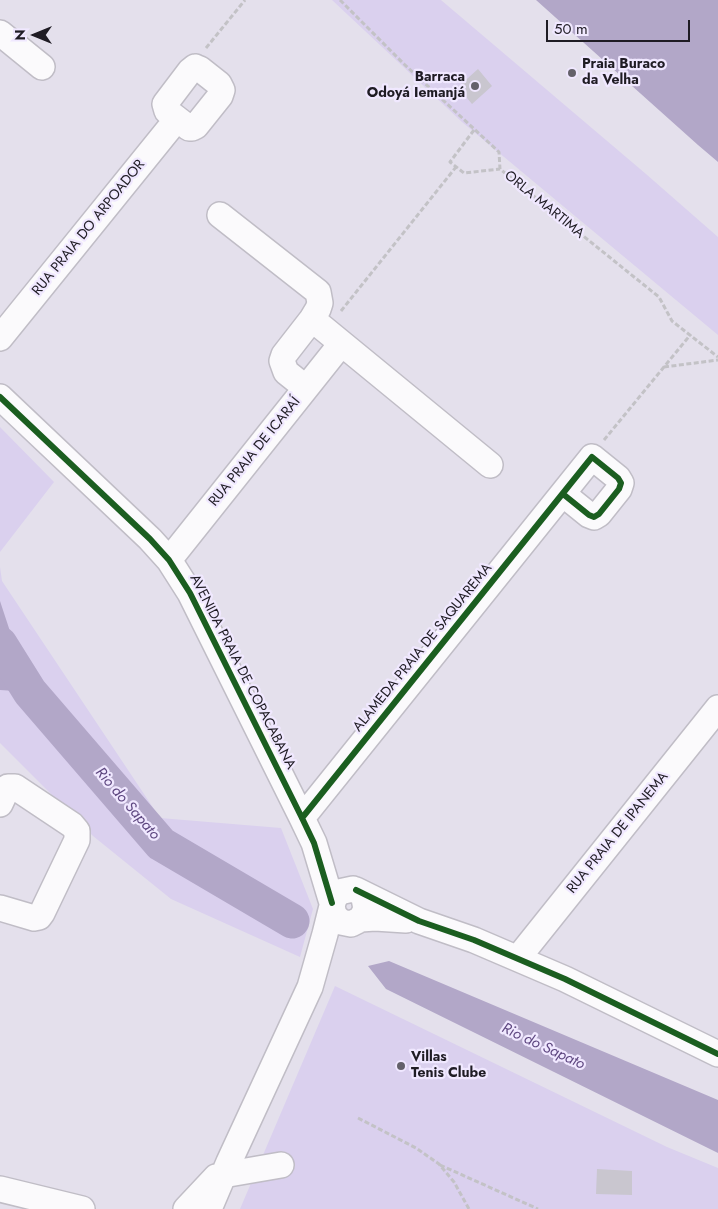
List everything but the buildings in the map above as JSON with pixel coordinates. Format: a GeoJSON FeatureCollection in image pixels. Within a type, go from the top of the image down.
{"type":"FeatureCollection","features":[{"type":"Feature","properties":{"kind":"street"},"geometry":{"type":"LineString","coordinates":[[0,33],[42,67]]}},
{"type":"Feature","properties":{"kind":"street"},"geometry":{"type":"LineString","coordinates":[[195,67],[219,84],[222,90],[194,128],[189,128],[167,111],[164,104],[190,70],[195,67]]}},
{"type":"Feature","properties":{"kind":"street","name":"RUA PRAIA DO ARPOADOR"},"geometry":{"type":"LineString","coordinates":[[0,338],[177,119]]}},
{"type":"Feature","properties":{"kind":"street"},"geometry":{"type":"LineString","coordinates":[[220,215],[318,292],[320,297],[318,309],[326,332],[490,465]]}},
{"type":"Feature","properties":{"kind":"street"},"geometry":{"type":"LineString","coordinates":[[306,388],[286,372],[282,361],[284,355],[326,332]]}},
{"type":"Feature","properties":{"kind":"street","name":"RUA PRAIA DE ICARAÍ"},"geometry":{"type":"LineString","coordinates":[[169,560],[306,388],[326,332]]}},
{"type":"Feature","properties":{"kind":"street","name":"AVENIDA PRAIA DE COPACABANA"},"geometry":{"type":"LineString","coordinates":[[0,397],[150,539],[169,560],[190,593],[314,843],[332,905]]}},
{"type":"Feature","properties":{"kind":"street"},"geometry":{"type":"LineString","coordinates":[[563,494],[594,517],[599,514],[619,489],[621,486],[620,480],[592,457]]}},
{"type":"Feature","properties":{"kind":"street","name":"ALAMEDA PRAIA DE SAQUAREMA"},"geometry":{"type":"LineString","coordinates":[[302,818],[592,457]]}},
{"type":"Feature","properties":{"kind":"street","name":"RUA PRAIA DE IPANEMA"},"geometry":{"type":"LineString","coordinates":[[518,958],[718,708]]}},
{"type":"Feature","properties":{"kind":"street"},"geometry":{"type":"LineString","coordinates":[[0,804],[8,787],[12,786],[20,789],[72,824],[77,831],[77,840],[39,917],[34,918],[0,908]]}},
{"type":"Feature","properties":{"kind":"street","name":"AVENIDA PRAIA DE COPACABANA"},"geometry":{"type":"LineString","coordinates":[[314,843],[332,867],[354,890],[419,921],[518,958],[718,1054]]}},
{"type":"Feature","properties":{"kind":"street"},"geometry":{"type":"LineString","coordinates":[[209,1209],[226,1168],[310,987],[332,953],[360,920],[366,909],[364,898],[354,890],[340,892],[332,905],[310,987]]}},
{"type":"Feature","properties":{"kind":"street"},"geometry":{"type":"LineString","coordinates":[[332,905],[334,915],[341,922],[350,924],[360,920]]}},
{"type":"Feature","properties":{"kind":"street","name":"AVENIDA PRAIA DE COPACABANA"},"geometry":{"type":"LineString","coordinates":[[360,920],[391,919],[419,921]]}},
{"type":"Feature","properties":{"kind":"street"},"geometry":{"type":"LineString","coordinates":[[186,1209],[226,1168],[281,1165]]}},
{"type":"Feature","properties":{"kind":"street"},"geometry":{"type":"LineString","coordinates":[[0,1189],[82,1209]]}},
{"type":"Feature","properties":{"kind":"path"},"geometry":{"type":"LineString","coordinates":[[195,67],[197,59],[245,0]]}},
{"type":"Feature","properties":{"kind":"path"},"geometry":{"type":"LineString","coordinates":[[474,130],[450,162],[464,173],[500,169]]}},
{"type":"Feature","properties":{"kind":"path"},"geometry":{"type":"LineString","coordinates":[[326,332],[456,167]]}},
{"type":"Feature","properties":{"kind":"path"},"geometry":{"type":"LineString","coordinates":[[592,457],[691,334]]}},
{"type":"Feature","properties":{"kind":"path"},"geometry":{"type":"LineString","coordinates":[[664,367],[718,358]]}},
{"type":"Feature","properties":{"kind":"path"},"geometry":{"type":"LineString","coordinates":[[358,1118],[416,1148],[439,1164],[538,1209]]}},
{"type":"Feature","properties":{"kind":"path"},"geometry":{"type":"LineString","coordinates":[[439,1164],[454,1182],[468,1209]]}},
{"type":"Feature","properties":{"kind":"shaded area"},"geometry":{"type":"Polygon","coordinates":[[[332,0],[441,0],[646,174],[718,237],[718,335],[462,122],[332,0]]]}},
{"type":"Feature","properties":{"kind":"shaded area"},"geometry":{"type":"Polygon","coordinates":[[[0,427],[54,482],[0,552],[0,427]]]}},
{"type":"Feature","properties":{"kind":"shaded area"},"geometry":{"type":"Polygon","coordinates":[[[0,567],[2,581],[160,818],[281,828],[313,909],[300,957],[171,899],[93,836],[0,743],[0,567]]]}},
{"type":"Feature","properties":{"kind":"shaded area","name":"Villas Tenis Clube"},"geometry":{"type":"Polygon","coordinates":[[[335,986],[667,1147],[718,1168],[718,1209],[240,1209],[335,986]]]}},
{"type":"Feature","properties":{"kind":"water"},"geometry":{"type":"Polygon","coordinates":[[[536,0],[718,0],[718,162],[698,145],[536,0]]]}},
{"type":"Feature","properties":{"kind":"water"},"geometry":{"type":"Polygon","coordinates":[[[0,601],[30,692],[0,690],[0,601]]]}},
{"type":"Feature","properties":{"kind":"water"},"geometry":{"type":"Polygon","coordinates":[[[389,961],[718,1100],[718,1153],[386,989],[368,966],[389,961]]]}},
{"type":"Feature","properties":{"kind":"waterway","name":"Rio do Sapato"},"geometry":{"type":"LineString","coordinates":[[0,644],[30,692],[161,844],[292,921]]}},
{"type":"Feature","properties":{"kind":"cycle path"},"geometry":{"type":"LineString","coordinates":[[0,397],[150,539],[169,560],[190,593],[314,843],[332,903]]}},
{"type":"Feature","properties":{"kind":"cycle path"},"geometry":{"type":"LineString","coordinates":[[302,818],[592,457],[618,478],[621,483],[619,489],[599,514],[594,517],[563,494]]}},
{"type":"Feature","properties":{"kind":"cycle path"},"geometry":{"type":"LineString","coordinates":[[356,890],[419,921],[474,940],[565,979],[718,1054]]}},
{"type":"Feature","properties":{"kind":"place","name":"Praia Buraco da Velha"},"geometry":{"type":"Point","coordinates":[572,73]}},
{"type":"Feature","properties":{"kind":"place","name":"Barraca Odoyá Iemanjá"},"geometry":{"type":"Point","coordinates":[475,86]}},
{"type":"Feature","properties":{"kind":"place","name":"Villas Tenis Clube"},"geometry":{"type":"Point","coordinates":[401,1066]}}]}
